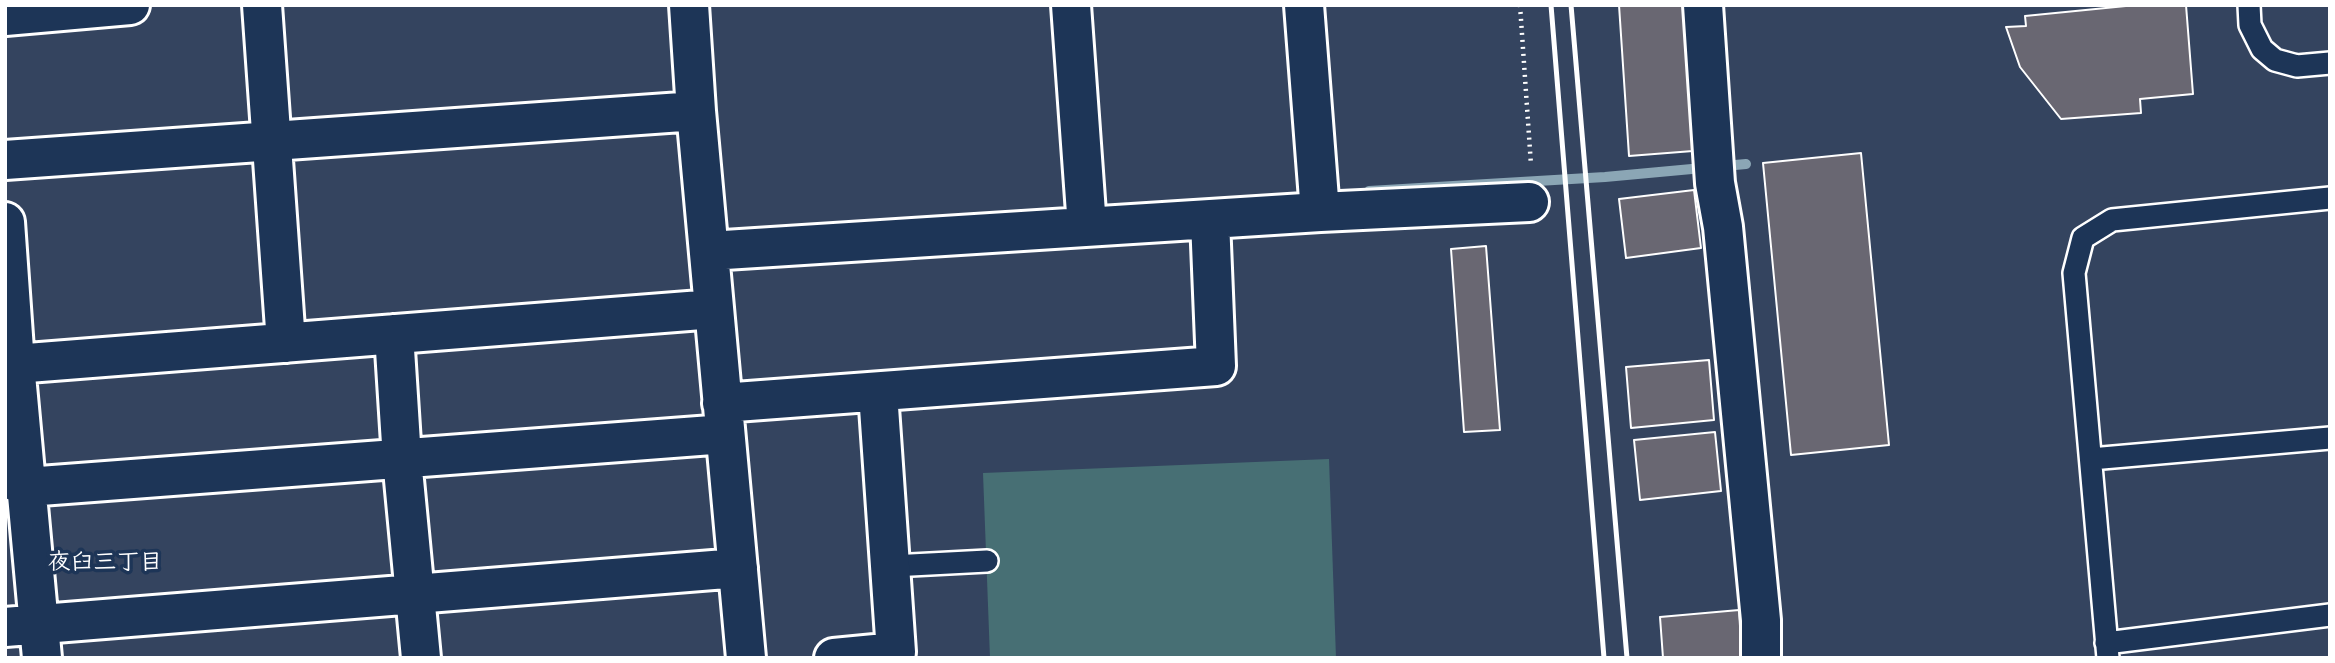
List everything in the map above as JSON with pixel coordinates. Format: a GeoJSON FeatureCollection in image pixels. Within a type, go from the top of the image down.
{"type":"FeatureCollection","features":[{"type":"Feature","properties":{"kind":"street"},"geometry":{"type":"LineString","coordinates":[[5,16],[130,5]]}},
{"type":"Feature","properties":{"kind":"street"},"geometry":{"type":"LineString","coordinates":[[262,5],[286,343]]}},
{"type":"Feature","properties":{"kind":"street"},"geometry":{"type":"LineString","coordinates":[[689,5],[696,111],[746,658]]}},
{"type":"Feature","properties":{"kind":"street"},"geometry":{"type":"LineString","coordinates":[[1072,5],[1087,227]]}},
{"type":"Feature","properties":{"kind":"street"},"geometry":{"type":"LineString","coordinates":[[1304,5],[1320,212]]}},
{"type":"Feature","properties":{"kind":"street"},"geometry":{"type":"LineString","coordinates":[[1703,5],[1715,183],[1730,295],[1761,620],[1761,658]]}},
{"type":"Feature","properties":{"kind":"street"},"geometry":{"type":"LineString","coordinates":[[5,160],[696,111]]}},
{"type":"Feature","properties":{"kind":"street"},"geometry":{"type":"LineString","coordinates":[[709,251],[1320,212],[1529,202]]}},
{"type":"Feature","properties":{"kind":"street"},"geometry":{"type":"LineString","coordinates":[[16,482],[402,459],[724,419],[878,393],[1216,366],[1210,220]]}},
{"type":"Feature","properties":{"kind":"street"},"geometry":{"type":"LineString","coordinates":[[5,222],[9,326],[15,365],[16,482],[29,636],[417,594],[738,568]]}},
{"type":"Feature","properties":{"kind":"street"},"geometry":{"type":"LineString","coordinates":[[15,365],[714,309]]}},
{"type":"Feature","properties":{"kind":"street"},"geometry":{"type":"LineString","coordinates":[[394,334],[402,459],[417,594],[421,658]]}},
{"type":"Feature","properties":{"kind":"street"},"geometry":{"type":"LineString","coordinates":[[834,658],[896,652],[878,393]]}},
{"type":"Feature","properties":{"kind":"lane"},"geometry":{"type":"LineString","coordinates":[[2249,5],[2250,25],[2262,50],[2275,60],[2297,65],[2330,63]]}},
{"type":"Feature","properties":{"kind":"lane"},"geometry":{"type":"LineString","coordinates":[[2330,198],[2112,220],[2083,237],[2074,274],[2107,650],[2330,615]]}},
{"type":"Feature","properties":{"kind":"lane"},"geometry":{"type":"LineString","coordinates":[[2091,459],[2330,438]]}},
{"type":"Feature","properties":{"kind":"lane"},"geometry":{"type":"LineString","coordinates":[[892,566],[986,561]]}},
{"type":"Feature","properties":{"kind":"path"},"geometry":{"type":"LineString","coordinates":[[1520,5],[1532,182],[1529,202]]}},
{"type":"Feature","properties":{"kind":"green space"},"geometry":{"type":"Polygon","coordinates":[[[1329,459],[1336,658],[990,658],[983,473],[1329,459]]]}},
{"type":"Feature","properties":{"kind":"building"},"geometry":{"type":"Polygon","coordinates":[[[1619,5],[1683,5],[1693,151],[1629,156],[1619,5]]]}},
{"type":"Feature","properties":{"kind":"building"},"geometry":{"type":"Polygon","coordinates":[[[2136,5],[2186,5],[2193,94],[2140,99],[2141,113],[2061,119],[2020,67],[2006,27],[2026,26],[2025,16],[2136,5]]]}},
{"type":"Feature","properties":{"kind":"building"},"geometry":{"type":"Polygon","coordinates":[[[1861,153],[1889,445],[1791,455],[1763,163],[1861,153]]]}},
{"type":"Feature","properties":{"kind":"building"},"geometry":{"type":"Polygon","coordinates":[[[1694,190],[1701,248],[1626,258],[1619,199],[1694,190]]]}},
{"type":"Feature","properties":{"kind":"building"},"geometry":{"type":"Polygon","coordinates":[[[1486,246],[1500,430],[1464,432],[1451,249],[1486,246]]]}},
{"type":"Feature","properties":{"kind":"building"},"geometry":{"type":"Polygon","coordinates":[[[1709,360],[1714,420],[1631,428],[1626,367],[1709,360]]]}},
{"type":"Feature","properties":{"kind":"building"},"geometry":{"type":"Polygon","coordinates":[[[1715,432],[1721,491],[1640,500],[1634,440],[1715,432]]]}},
{"type":"Feature","properties":{"kind":"building"},"geometry":{"type":"Polygon","coordinates":[[[1739,610],[1742,658],[1663,658],[1660,617],[1739,610]]]}},
{"type":"Feature","properties":{"kind":"waterway"},"geometry":{"type":"LineString","coordinates":[[1369,191],[1605,177],[1746,164]]}},
{"type":"Feature","properties":{"kind":"railway"},"geometry":{"type":"LineString","coordinates":[[1551,5],[1604,658]]}},
{"type":"Feature","properties":{"kind":"railway"},"geometry":{"type":"LineString","coordinates":[[1571,5],[1627,658]]}},
{"type":"Feature","properties":{"kind":"district","name":"夜臼三丁目"},"geometry":{"type":"Point","coordinates":[105,563]}}]}
